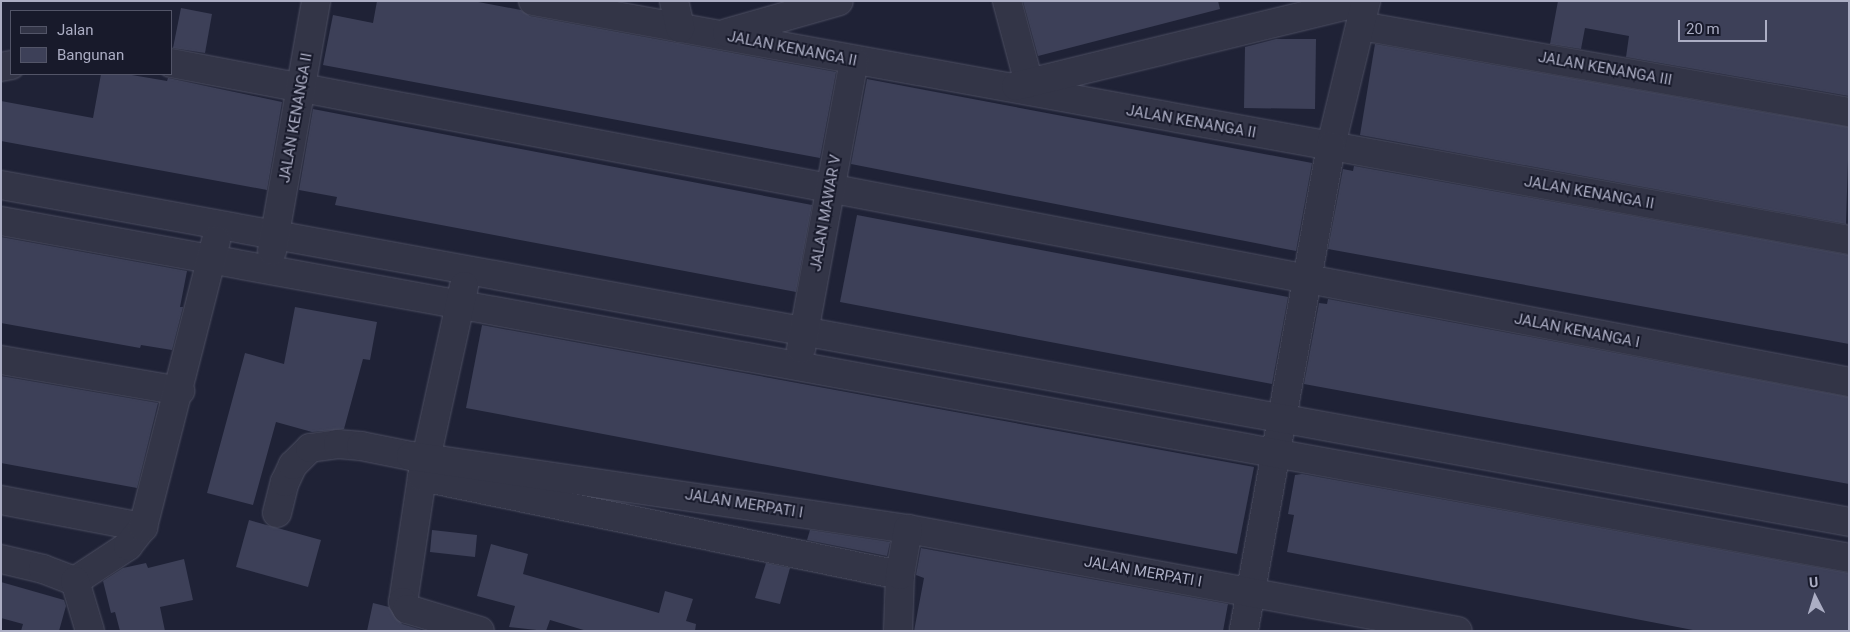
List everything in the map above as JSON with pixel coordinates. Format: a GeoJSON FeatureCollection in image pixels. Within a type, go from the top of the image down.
{"type":"FeatureCollection","features":[{"type":"Feature","properties":{"kind":"street","name":"JALAN KENANGA II"},"geometry":{"type":"LineString","coordinates":[[268,269],[302,90],[316,1]]}},
{"type":"Feature","properties":{"kind":"street","name":"JALAN KENANGA II"},"geometry":{"type":"LineString","coordinates":[[533,1],[854,61],[1017,86],[1331,146],[1849,240]]}},
{"type":"Feature","properties":{"kind":"street"},"geometry":{"type":"LineString","coordinates":[[674,1],[680,28]]}},
{"type":"Feature","properties":{"kind":"street"},"geometry":{"type":"LineString","coordinates":[[722,35],[839,1]]}},
{"type":"Feature","properties":{"kind":"street"},"geometry":{"type":"LineString","coordinates":[[1007,1],[1017,86],[1366,1],[1331,146],[1249,592],[1244,631]]}},
{"type":"Feature","properties":{"kind":"street","name":"JALAN KENANGA III"},"geometry":{"type":"LineString","coordinates":[[1361,26],[1849,112]]}},
{"type":"Feature","properties":{"kind":"street","name":"JALAN MAWAR V"},"geometry":{"type":"LineString","coordinates":[[798,366],[854,61]]}},
{"type":"Feature","properties":{"kind":"street","name":"JALAN KENANGA I"},"geometry":{"type":"LineString","coordinates":[[172,63],[302,90],[1849,382]]}},
{"type":"Feature","properties":{"kind":"street"},"geometry":{"type":"LineString","coordinates":[[1,185],[1849,522]]}},
{"type":"Feature","properties":{"kind":"street"},"geometry":{"type":"LineString","coordinates":[[1,221],[1849,558]]}},
{"type":"Feature","properties":{"kind":"street"},"geometry":{"type":"LineString","coordinates":[[76,581],[128,546],[143,527],[180,391],[219,224]]}},
{"type":"Feature","properties":{"kind":"street"},"geometry":{"type":"LineString","coordinates":[[467,269],[426,467],[403,602],[407,609],[480,631]]}},
{"type":"Feature","properties":{"kind":"street"},"geometry":{"type":"LineString","coordinates":[[1,360],[180,391]]}},
{"type":"Feature","properties":{"kind":"street","name":"JALAN MERPATI I"},"geometry":{"type":"LineString","coordinates":[[277,513],[293,466],[310,448],[361,446],[426,467],[908,529],[1458,631]]}},
{"type":"Feature","properties":{"kind":"street"},"geometry":{"type":"LineString","coordinates":[[426,467],[900,576]]}},
{"type":"Feature","properties":{"kind":"street"},"geometry":{"type":"LineString","coordinates":[[1,500],[143,527]]}},
{"type":"Feature","properties":{"kind":"street"},"geometry":{"type":"LineString","coordinates":[[898,631],[900,576],[908,529]]}},
{"type":"Feature","properties":{"kind":"street"},"geometry":{"type":"LineString","coordinates":[[1,559],[43,569],[76,581]]}},
{"type":"Feature","properties":{"kind":"street"},"geometry":{"type":"LineString","coordinates":[[76,581],[90,631]]}},
{"type":"Feature","properties":{"kind":"building"},"geometry":{"type":"Polygon","coordinates":[[[377,1],[473,1],[521,10],[530,16],[836,72],[820,158],[323,65],[333,15],[373,23],[377,1]]]}},
{"type":"Feature","properties":{"kind":"building"},"geometry":{"type":"Polygon","coordinates":[[[1023,1],[1218,1],[1220,9],[1038,56],[1023,1]]]}},
{"type":"Feature","properties":{"kind":"building"},"geometry":{"type":"Polygon","coordinates":[[[1558,1],[1849,1],[1849,96],[1626,57],[1629,36],[1585,28],[1581,49],[1550,44],[1558,1]]]}},
{"type":"Feature","properties":{"kind":"building"},"geometry":{"type":"Polygon","coordinates":[[[181,8],[212,14],[205,53],[173,48],[181,8]]]}},
{"type":"Feature","properties":{"kind":"building"},"geometry":{"type":"Polygon","coordinates":[[[1276,39],[1316,39],[1315,109],[1244,108],[1245,47],[1276,39]]]}},
{"type":"Feature","properties":{"kind":"building"},"geometry":{"type":"Polygon","coordinates":[[[1375,44],[1849,127],[1846,224],[1360,135],[1375,44]]]}},
{"type":"Feature","properties":{"kind":"building"},"geometry":{"type":"Polygon","coordinates":[[[101,75],[132,75],[167,81],[168,78],[282,102],[267,190],[1,141],[1,101],[93,118],[101,75]]]}},
{"type":"Feature","properties":{"kind":"building"},"geometry":{"type":"Polygon","coordinates":[[[867,79],[1312,163],[1296,251],[851,164],[867,79]]]}},
{"type":"Feature","properties":{"kind":"building"},"geometry":{"type":"Polygon","coordinates":[[[313,109],[812,205],[796,292],[335,205],[337,197],[299,190],[313,109]]]}},
{"type":"Feature","properties":{"kind":"building"},"geometry":{"type":"Polygon","coordinates":[[[1354,166],[1849,255],[1849,344],[1328,249],[1343,169],[1353,171],[1354,166]]]}},
{"type":"Feature","properties":{"kind":"building"},"geometry":{"type":"Polygon","coordinates":[[[857,215],[1288,297],[1272,384],[840,302],[857,215]]]}},
{"type":"Feature","properties":{"kind":"building"},"geometry":{"type":"Polygon","coordinates":[[[1,237],[187,271],[180,307],[183,307],[172,350],[141,345],[140,348],[1,323],[1,237]]]}},
{"type":"Feature","properties":{"kind":"building"},"geometry":{"type":"Polygon","coordinates":[[[1328,299],[1849,397],[1849,484],[1304,384],[1319,303],[1327,304],[1328,299]]]}},
{"type":"Feature","properties":{"kind":"building"},"geometry":{"type":"Polygon","coordinates":[[[295,307],[377,322],[370,360],[363,359],[344,429],[312,432],[276,422],[253,505],[207,493],[245,353],[284,364],[295,307]]]}},
{"type":"Feature","properties":{"kind":"building"},"geometry":{"type":"Polygon","coordinates":[[[482,325],[1254,467],[1237,554],[466,408],[482,325]]]}},
{"type":"Feature","properties":{"kind":"building"},"geometry":{"type":"Polygon","coordinates":[[[1,376],[158,403],[137,488],[1,463],[1,376]]]}},
{"type":"Feature","properties":{"kind":"building"},"geometry":{"type":"Polygon","coordinates":[[[1302,474],[1849,573],[1849,631],[1698,631],[1287,552],[1294,515],[1288,514],[1295,475],[1302,474]]]}},
{"type":"Feature","properties":{"kind":"building"},"geometry":{"type":"Polygon","coordinates":[[[249,520],[321,540],[308,587],[236,567],[249,520]]]}},
{"type":"Feature","properties":{"kind":"building"},"geometry":{"type":"Polygon","coordinates":[[[432,530],[477,535],[475,557],[430,552],[432,530]]]}},
{"type":"Feature","properties":{"kind":"building"},"geometry":{"type":"Polygon","coordinates":[[[810,530],[890,542],[887,556],[807,540],[810,530]]]}},
{"type":"Feature","properties":{"kind":"building"},"geometry":{"type":"Polygon","coordinates":[[[491,544],[528,554],[523,574],[659,613],[665,591],[693,599],[686,621],[696,624],[695,631],[587,631],[550,620],[546,631],[509,627],[515,606],[477,596],[491,544]]]}},
{"type":"Feature","properties":{"kind":"building"},"geometry":{"type":"Polygon","coordinates":[[[921,548],[1228,604],[1223,631],[914,631],[924,578],[916,575],[921,548]]]}},
{"type":"Feature","properties":{"kind":"building"},"geometry":{"type":"Polygon","coordinates":[[[184,559],[193,600],[160,607],[165,631],[120,631],[115,612],[111,613],[103,581],[123,568],[146,563],[148,568],[184,559]]]}},
{"type":"Feature","properties":{"kind":"building"},"geometry":{"type":"Polygon","coordinates":[[[766,563],[790,568],[780,604],[755,598],[766,563]]]}},
{"type":"Feature","properties":{"kind":"building"},"geometry":{"type":"Polygon","coordinates":[[[1,582],[64,600],[66,606],[59,631],[21,631],[23,624],[1,618],[1,582]]]}},
{"type":"Feature","properties":{"kind":"building"},"geometry":{"type":"Polygon","coordinates":[[[373,603],[389,607],[402,624],[425,631],[367,631],[373,603]]]}}]}
